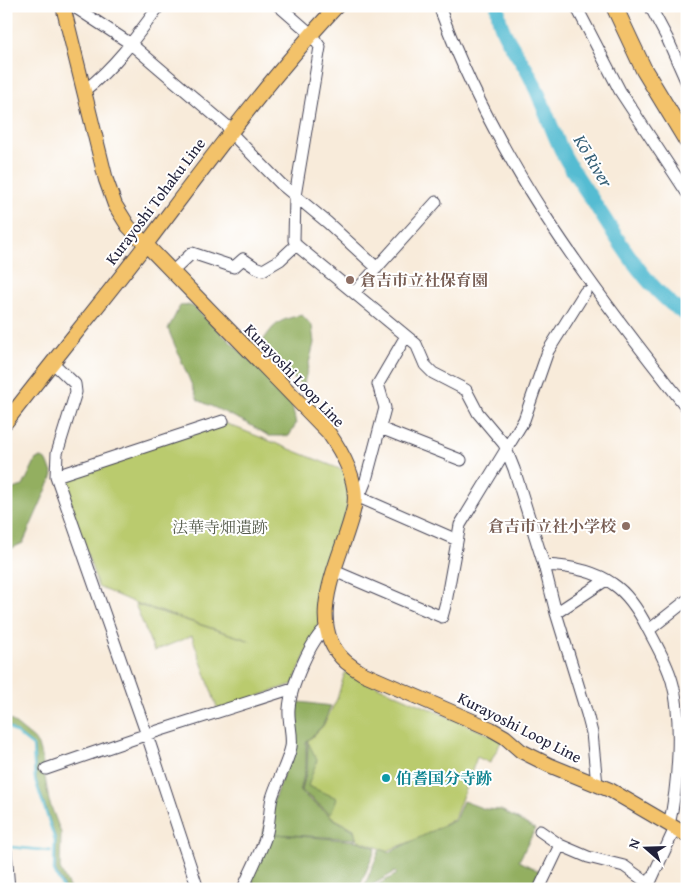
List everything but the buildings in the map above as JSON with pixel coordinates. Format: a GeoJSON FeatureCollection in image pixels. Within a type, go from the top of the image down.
{"type":"FeatureCollection","features":[{"type":"Feature","properties":{"kind":"highway"},"geometry":{"type":"LineString","coordinates":[[614,6],[644,70],[687,141]]}},
{"type":"Feature","properties":{"kind":"highway"},"geometry":{"type":"LineString","coordinates":[[622,6],[651,66],[687,128]]}},
{"type":"Feature","properties":{"kind":"main road","name":"Kurayoshi Loop Line"},"geometry":{"type":"LineString","coordinates":[[66,6],[106,180],[115,205],[128,226],[328,432],[340,450],[352,478],[354,506],[327,595],[325,615],[331,642],[337,651],[346,662],[362,673],[491,729],[505,737],[521,752],[610,790],[677,829]]}},
{"type":"Feature","properties":{"kind":"main road","name":"Kurayoshi Tohaku Line"},"geometry":{"type":"LineString","coordinates":[[6,422],[146,244],[230,132],[311,34],[337,6]]}},
{"type":"Feature","properties":{"kind":"street"},"geometry":{"type":"LineString","coordinates":[[66,6],[131,44],[227,126],[230,132],[281,184],[328,223],[377,268]]}},
{"type":"Feature","properties":{"kind":"street"},"geometry":{"type":"LineString","coordinates":[[85,90],[131,44],[159,6]]}},
{"type":"Feature","properties":{"kind":"street"},"geometry":{"type":"LineString","coordinates":[[279,6],[311,34],[320,48],[295,196],[294,240],[296,245],[416,344],[425,365],[432,373],[466,390],[478,413],[504,444],[514,469],[544,565],[556,613],[587,714],[592,734],[597,785]]}},
{"type":"Feature","properties":{"kind":"street"},"geometry":{"type":"LineString","coordinates":[[439,6],[478,99],[506,153],[557,235],[641,350],[687,408]]}},
{"type":"Feature","properties":{"kind":"street"},"geometry":{"type":"LineString","coordinates":[[576,6],[620,91],[687,193]]}},
{"type":"Feature","properties":{"kind":"street"},"geometry":{"type":"LineString","coordinates":[[650,6],[687,83]]}},
{"type":"Feature","properties":{"kind":"street"},"geometry":{"type":"LineString","coordinates":[[354,293],[436,202]]}},
{"type":"Feature","properties":{"kind":"street"},"geometry":{"type":"LineString","coordinates":[[172,272],[192,254],[234,266],[243,259],[254,267],[263,270],[280,260],[296,245]]}},
{"type":"Feature","properties":{"kind":"street"},"geometry":{"type":"LineString","coordinates":[[339,573],[442,617],[460,525],[524,420],[548,351],[585,292]]}},
{"type":"Feature","properties":{"kind":"street"},"geometry":{"type":"LineString","coordinates":[[354,495],[362,490],[366,480],[385,408],[378,384],[406,336]]}},
{"type":"Feature","properties":{"kind":"street"},"geometry":{"type":"LineString","coordinates":[[52,362],[75,384],[76,392],[57,452],[56,476],[198,889]]}},
{"type":"Feature","properties":{"kind":"street"},"geometry":{"type":"LineString","coordinates":[[56,476],[222,421]]}},
{"type":"Feature","properties":{"kind":"street"},"geometry":{"type":"LineString","coordinates":[[380,428],[461,460]]}},
{"type":"Feature","properties":{"kind":"street"},"geometry":{"type":"LineString","coordinates":[[354,495],[457,540]]}},
{"type":"Feature","properties":{"kind":"street"},"geometry":{"type":"LineString","coordinates":[[540,831],[560,845],[588,857],[624,866],[648,887],[677,829],[674,802],[678,729],[677,708],[672,680],[663,657],[631,601],[614,584],[576,568],[544,565]]}},
{"type":"Feature","properties":{"kind":"street"},"geometry":{"type":"LineString","coordinates":[[556,613],[606,580]]}},
{"type":"Feature","properties":{"kind":"street"},"geometry":{"type":"LineString","coordinates":[[649,630],[687,600]]}},
{"type":"Feature","properties":{"kind":"street"},"geometry":{"type":"LineString","coordinates":[[243,889],[266,836],[272,799],[290,748],[292,735],[289,709],[293,688],[309,652],[321,631],[327,627]]}},
{"type":"Feature","properties":{"kind":"street"},"geometry":{"type":"LineString","coordinates":[[46,769],[293,688]]}},
{"type":"Feature","properties":{"kind":"street"},"geometry":{"type":"LineString","coordinates":[[677,708],[687,700]]}},
{"type":"Feature","properties":{"kind":"street"},"geometry":{"type":"LineString","coordinates":[[674,802],[687,801]]}},
{"type":"Feature","properties":{"kind":"street"},"geometry":{"type":"LineString","coordinates":[[539,889],[560,845]]}},
{"type":"Feature","properties":{"kind":"street"},"geometry":{"type":"LineString","coordinates":[[6,851],[9,889]]}},
{"type":"Feature","properties":{"kind":"green space"},"geometry":{"type":"Polygon","coordinates":[[[188,305],[194,307],[291,400],[296,424],[289,436],[269,436],[245,422],[198,400],[168,329],[180,306],[188,305]]]}},
{"type":"Feature","properties":{"kind":"green space"},"geometry":{"type":"Polygon","coordinates":[[[302,315],[312,326],[314,343],[303,387],[260,345],[276,324],[302,315]]]}},
{"type":"Feature","properties":{"kind":"green space","name":"法華寺畑遺跡"},"geometry":{"type":"Polygon","coordinates":[[[222,422],[345,471],[349,491],[347,508],[323,597],[319,623],[293,684],[218,710],[192,636],[154,651],[135,604],[251,641],[135,603],[98,587],[62,477],[222,422]]]}},
{"type":"Feature","properties":{"kind":"green space"},"geometry":{"type":"Polygon","coordinates":[[[42,458],[47,461],[53,475],[23,543],[6,551],[6,491],[23,486],[36,459],[42,458]]]}},
{"type":"Feature","properties":{"kind":"green space"},"geometry":{"type":"Polygon","coordinates":[[[345,672],[502,740],[490,763],[477,757],[454,819],[420,838],[387,851],[358,840],[354,829],[335,819],[301,791],[307,767],[307,742],[323,726],[337,699],[345,672]]]}},
{"type":"Feature","properties":{"kind":"green space"},"geometry":{"type":"Polygon","coordinates":[[[292,701],[331,706],[323,725],[306,742],[306,766],[300,792],[334,819],[354,830],[356,839],[275,834],[358,841],[376,848],[360,886],[353,889],[245,889],[290,756],[292,701]]]}},
{"type":"Feature","properties":{"kind":"green space"},"geometry":{"type":"Polygon","coordinates":[[[6,716],[34,739],[38,745],[49,801],[61,833],[60,869],[70,889],[65,889],[56,871],[56,839],[36,779],[34,746],[6,724],[6,716]]]}},
{"type":"Feature","properties":{"kind":"green space"},"geometry":{"type":"Polygon","coordinates":[[[308,742],[317,760],[308,786],[337,798],[331,814],[302,791],[307,768],[308,742]]]}},
{"type":"Feature","properties":{"kind":"green space"},"geometry":{"type":"Polygon","coordinates":[[[463,801],[485,809],[501,810],[535,829],[519,861],[545,874],[538,889],[370,889],[397,874],[395,872],[365,889],[364,887],[380,849],[390,852],[455,820],[463,801]]]}},
{"type":"Feature","properties":{"kind":"waterway","name":"Kō River"},"geometry":{"type":"LineString","coordinates":[[498,6],[501,25],[505,35],[531,78],[556,139],[569,164],[634,263],[660,293],[687,315]]}},
{"type":"Feature","properties":{"kind":"waterway"},"geometry":{"type":"LineString","coordinates":[[6,725],[33,746],[35,779],[55,840],[54,871],[63,889]]}},
{"type":"Feature","properties":{"kind":"waterway"},"geometry":{"type":"LineString","coordinates":[[11,847],[51,851]]}},
{"type":"Feature","properties":{"kind":"place","name":"倉吉市立社保育園"},"geometry":{"type":"Point","coordinates":[350,280]}},
{"type":"Feature","properties":{"kind":"place","name":"倉吉市立社小学校"},"geometry":{"type":"Point","coordinates":[626,526]}},
{"type":"Feature","properties":{"kind":"place","name":"伯耆国分寺跡"},"geometry":{"type":"Point","coordinates":[386,778]}}]}
